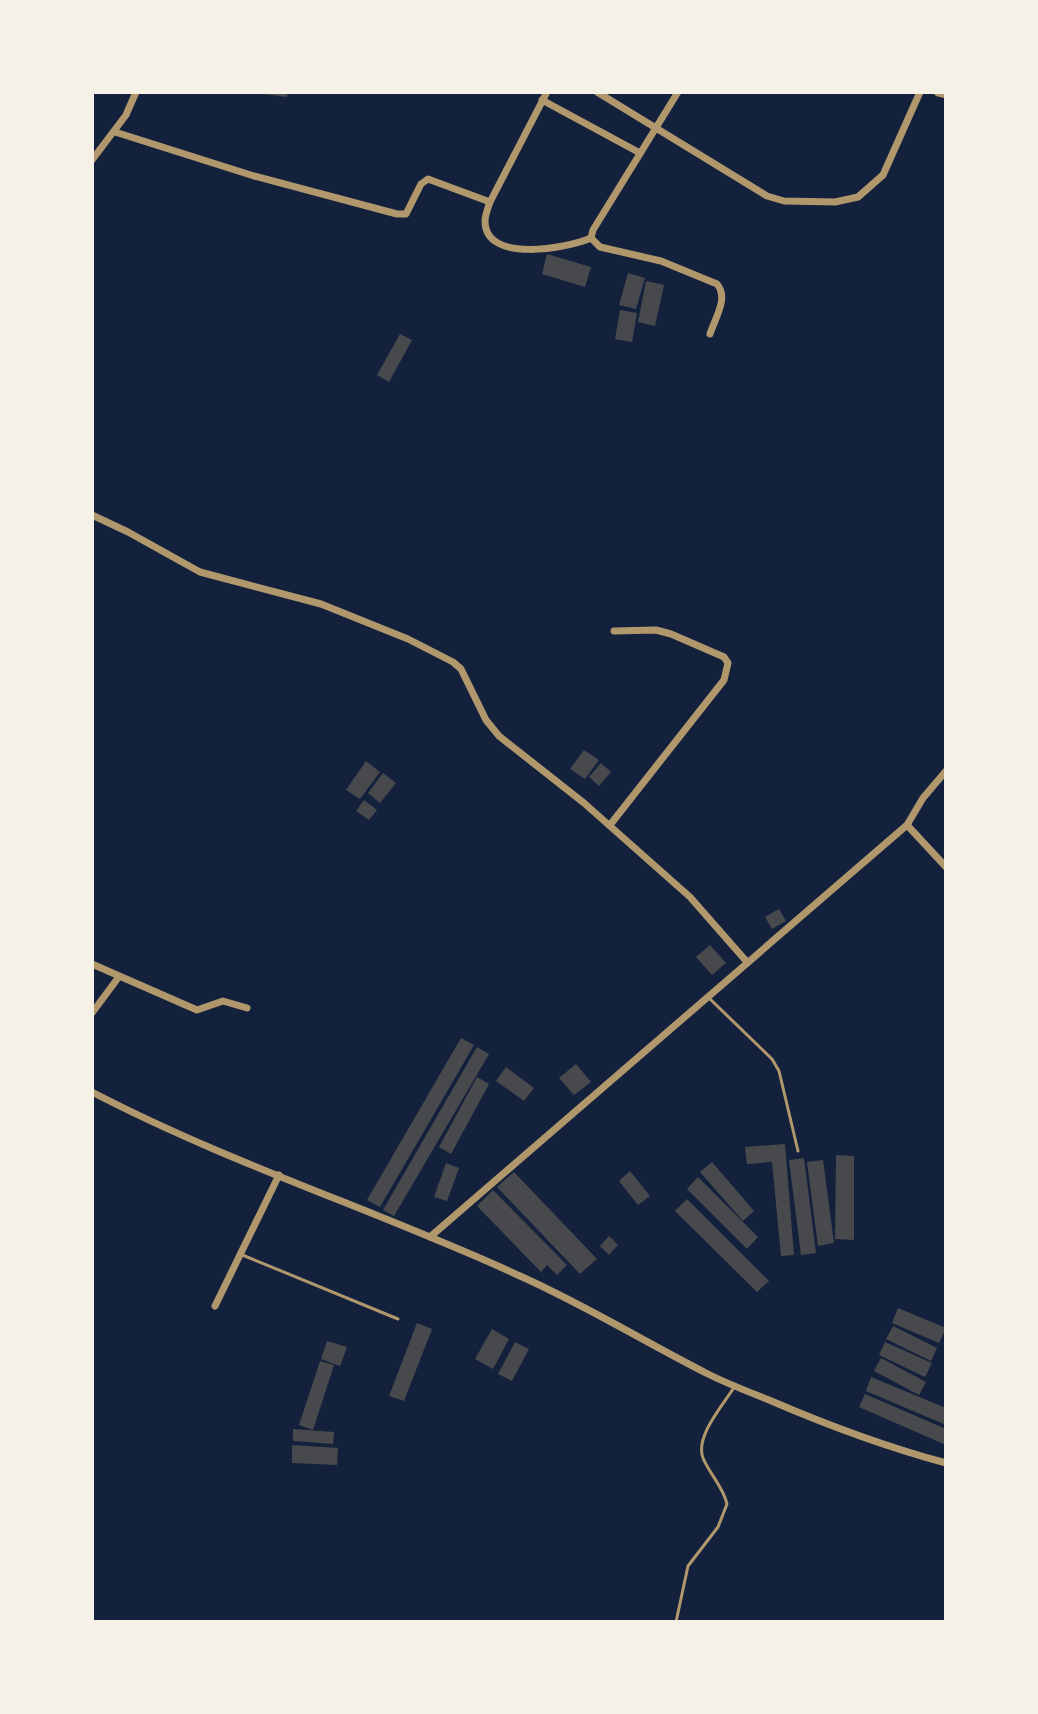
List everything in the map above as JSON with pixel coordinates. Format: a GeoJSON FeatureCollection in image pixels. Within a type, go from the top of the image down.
{"type":"FeatureCollection","features":[{"type":"Feature","properties":{"kind":"street"},"geometry":{"type":"LineString","coordinates":[[92,160],[126,115],[136,92]]}},
{"type":"Feature","properties":{"kind":"street"},"geometry":{"type":"LineString","coordinates":[[597,92],[775,199],[835,202],[858,197],[883,175],[920,92]]}},
{"type":"Feature","properties":{"kind":"street"},"geometry":{"type":"LineString","coordinates":[[591,238],[678,92]]}},
{"type":"Feature","properties":{"kind":"street"},"geometry":{"type":"LineString","coordinates":[[938,92],[946,94]]}},
{"type":"Feature","properties":{"kind":"street"},"geometry":{"type":"LineString","coordinates":[[591,238],[575,245],[521,250],[509,247],[486,231],[484,219],[490,202],[545,96],[640,153]]}},
{"type":"Feature","properties":{"kind":"street"},"geometry":{"type":"LineString","coordinates":[[115,132],[254,176],[397,214],[406,214],[421,184],[428,179],[490,202]]}},
{"type":"Feature","properties":{"kind":"street"},"geometry":{"type":"LineString","coordinates":[[591,238],[600,247],[661,261],[717,284],[723,298],[710,334]]}},
{"type":"Feature","properties":{"kind":"street"},"geometry":{"type":"LineString","coordinates":[[92,515],[200,572],[321,604],[408,639],[453,662],[461,669],[486,720],[499,736],[610,825],[690,897],[747,962]]}},
{"type":"Feature","properties":{"kind":"street"},"geometry":{"type":"LineString","coordinates":[[610,825],[688,728],[728,670],[724,657],[671,634],[656,630],[614,631]]}},
{"type":"Feature","properties":{"kind":"street"},"geometry":{"type":"LineString","coordinates":[[430,1237],[907,825],[923,798],[946,771]]}},
{"type":"Feature","properties":{"kind":"street"},"geometry":{"type":"LineString","coordinates":[[907,825],[946,867]]}},
{"type":"Feature","properties":{"kind":"street"},"geometry":{"type":"LineString","coordinates":[[92,964],[197,1010],[223,1001],[247,1008]]}},
{"type":"Feature","properties":{"kind":"street"},"geometry":{"type":"LineString","coordinates":[[92,1013],[118,978]]}},
{"type":"Feature","properties":{"kind":"street"},"geometry":{"type":"LineString","coordinates":[[92,1092],[220,1153],[521,1276],[711,1375],[902,1451],[946,1463]]}},
{"type":"Feature","properties":{"kind":"street"},"geometry":{"type":"LineString","coordinates":[[215,1306],[279,1175]]}},
{"type":"Feature","properties":{"kind":"lane"},"geometry":{"type":"LineString","coordinates":[[708,996],[772,1059],[779,1071],[798,1151]]}},
{"type":"Feature","properties":{"kind":"lane"},"geometry":{"type":"LineString","coordinates":[[240,1254],[398,1319]]}},
{"type":"Feature","properties":{"kind":"lane"},"geometry":{"type":"LineString","coordinates":[[676,1622],[688,1566],[718,1527],[727,1504],[719,1481],[702,1456],[701,1445],[735,1385]]}},
{"type":"Feature","properties":{"kind":"building"},"geometry":{"type":"Polygon","coordinates":[[[264,92],[288,92],[287,97],[264,92]]]}},
{"type":"Feature","properties":{"kind":"building"},"geometry":{"type":"Polygon","coordinates":[[[547,254],[591,267],[585,287],[542,274],[547,254]]]}},
{"type":"Feature","properties":{"kind":"building"},"geometry":{"type":"Polygon","coordinates":[[[628,273],[645,278],[636,309],[619,305],[628,273]]]}},
{"type":"Feature","properties":{"kind":"building"},"geometry":{"type":"Polygon","coordinates":[[[646,281],[664,285],[655,326],[638,322],[646,281]]]}},
{"type":"Feature","properties":{"kind":"building"},"geometry":{"type":"Polygon","coordinates":[[[620,310],[637,313],[632,342],[615,339],[620,310]]]}},
{"type":"Feature","properties":{"kind":"building"},"geometry":{"type":"Polygon","coordinates":[[[400,334],[412,340],[389,382],[377,375],[400,334]]]}},
{"type":"Feature","properties":{"kind":"building"},"geometry":{"type":"Polygon","coordinates":[[[584,750],[599,760],[585,779],[570,769],[584,750]]]}},
{"type":"Feature","properties":{"kind":"building"},"geometry":{"type":"Polygon","coordinates":[[[366,761],[380,772],[360,799],[346,790],[366,761]]]}},
{"type":"Feature","properties":{"kind":"building"},"geometry":{"type":"Polygon","coordinates":[[[601,763],[611,772],[599,786],[589,777],[601,763]]]}},
{"type":"Feature","properties":{"kind":"building"},"geometry":{"type":"Polygon","coordinates":[[[383,773],[396,783],[380,803],[368,793],[383,773]]]}},
{"type":"Feature","properties":{"kind":"building"},"geometry":{"type":"Polygon","coordinates":[[[364,800],[377,810],[369,820],[356,811],[364,800]]]}},
{"type":"Feature","properties":{"kind":"building"},"geometry":{"type":"Polygon","coordinates":[[[779,909],[786,921],[772,929],[765,917],[779,909]]]}},
{"type":"Feature","properties":{"kind":"building"},"geometry":{"type":"Polygon","coordinates":[[[710,945],[726,963],[712,975],[696,957],[710,945]]]}},
{"type":"Feature","properties":{"kind":"building"},"geometry":{"type":"Polygon","coordinates":[[[461,1038],[474,1045],[380,1207],[367,1200],[461,1038]]]}},
{"type":"Feature","properties":{"kind":"building"},"geometry":{"type":"Polygon","coordinates":[[[477,1047],[489,1054],[394,1216],[383,1210],[477,1047]]]}},
{"type":"Feature","properties":{"kind":"building"},"geometry":{"type":"Polygon","coordinates":[[[576,1064],[591,1082],[574,1095],[559,1078],[576,1064]]]}},
{"type":"Feature","properties":{"kind":"building"},"geometry":{"type":"Polygon","coordinates":[[[506,1067],[534,1088],[524,1101],[496,1081],[506,1067]]]}},
{"type":"Feature","properties":{"kind":"building"},"geometry":{"type":"Polygon","coordinates":[[[477,1077],[489,1084],[451,1154],[439,1147],[477,1077]]]}},
{"type":"Feature","properties":{"kind":"building"},"geometry":{"type":"Polygon","coordinates":[[[785,1144],[794,1255],[781,1256],[772,1162],[747,1164],[745,1147],[785,1144]]]}},
{"type":"Feature","properties":{"kind":"building"},"geometry":{"type":"Polygon","coordinates":[[[836,1155],[854,1156],[854,1240],[835,1239],[836,1155]]]}},
{"type":"Feature","properties":{"kind":"building"},"geometry":{"type":"Polygon","coordinates":[[[804,1158],[816,1253],[801,1255],[789,1160],[804,1158]]]}},
{"type":"Feature","properties":{"kind":"building"},"geometry":{"type":"Polygon","coordinates":[[[823,1160],[834,1243],[818,1246],[807,1162],[823,1160]]]}},
{"type":"Feature","properties":{"kind":"building"},"geometry":{"type":"Polygon","coordinates":[[[712,1162],[754,1211],[743,1221],[700,1172],[712,1162]]]}},
{"type":"Feature","properties":{"kind":"building"},"geometry":{"type":"Polygon","coordinates":[[[446,1163],[459,1168],[447,1201],[434,1197],[446,1163]]]}},
{"type":"Feature","properties":{"kind":"building"},"geometry":{"type":"Polygon","coordinates":[[[630,1171],[650,1196],[638,1205],[619,1181],[630,1171]]]}},
{"type":"Feature","properties":{"kind":"building"},"geometry":{"type":"Polygon","coordinates":[[[514,1172],[597,1259],[580,1274],[497,1187],[514,1172]]]}},
{"type":"Feature","properties":{"kind":"building"},"geometry":{"type":"Polygon","coordinates":[[[698,1177],[758,1237],[747,1249],[687,1189],[698,1177]]]}},
{"type":"Feature","properties":{"kind":"building"},"geometry":{"type":"Polygon","coordinates":[[[493,1190],[567,1265],[557,1275],[547,1265],[541,1272],[477,1206],[493,1190]]]}},
{"type":"Feature","properties":{"kind":"building"},"geometry":{"type":"Polygon","coordinates":[[[687,1199],[769,1281],[757,1292],[675,1211],[687,1199]]]}},
{"type":"Feature","properties":{"kind":"building"},"geometry":{"type":"Polygon","coordinates":[[[609,1236],[618,1245],[609,1255],[600,1246],[609,1236]]]}},
{"type":"Feature","properties":{"kind":"building"},"geometry":{"type":"Polygon","coordinates":[[[898,1308],[946,1328],[939,1343],[892,1323],[898,1308]]]}},
{"type":"Feature","properties":{"kind":"building"},"geometry":{"type":"Polygon","coordinates":[[[417,1323],[432,1329],[404,1401],[389,1396],[417,1323]]]}},
{"type":"Feature","properties":{"kind":"building"},"geometry":{"type":"Polygon","coordinates":[[[893,1326],[937,1348],[931,1361],[886,1339],[893,1326]]]}},
{"type":"Feature","properties":{"kind":"building"},"geometry":{"type":"Polygon","coordinates":[[[492,1329],[509,1339],[493,1369],[475,1359],[492,1329]]]}},
{"type":"Feature","properties":{"kind":"building"},"geometry":{"type":"Polygon","coordinates":[[[327,1341],[347,1347],[340,1366],[321,1359],[327,1341]]]}},
{"type":"Feature","properties":{"kind":"building"},"geometry":{"type":"Polygon","coordinates":[[[515,1342],[529,1349],[512,1381],[498,1374],[515,1342]]]}},
{"type":"Feature","properties":{"kind":"building"},"geometry":{"type":"Polygon","coordinates":[[[885,1342],[932,1363],[925,1377],[879,1355],[885,1342]]]}},
{"type":"Feature","properties":{"kind":"building"},"geometry":{"type":"Polygon","coordinates":[[[881,1358],[926,1382],[919,1395],[874,1371],[881,1358]]]}},
{"type":"Feature","properties":{"kind":"building"},"geometry":{"type":"Polygon","coordinates":[[[320,1361],[334,1365],[313,1430],[299,1425],[320,1361]]]}},
{"type":"Feature","properties":{"kind":"building"},"geometry":{"type":"Polygon","coordinates":[[[871,1377],[946,1408],[946,1425],[866,1391],[871,1377]]]}},
{"type":"Feature","properties":{"kind":"building"},"geometry":{"type":"Polygon","coordinates":[[[865,1394],[946,1429],[946,1445],[859,1407],[865,1394]]]}},
{"type":"Feature","properties":{"kind":"building"},"geometry":{"type":"Polygon","coordinates":[[[293,1429],[334,1432],[333,1444],[293,1441],[293,1429]]]}},
{"type":"Feature","properties":{"kind":"building"},"geometry":{"type":"Polygon","coordinates":[[[292,1445],[338,1448],[337,1465],[292,1463],[292,1445]]]}}]}
